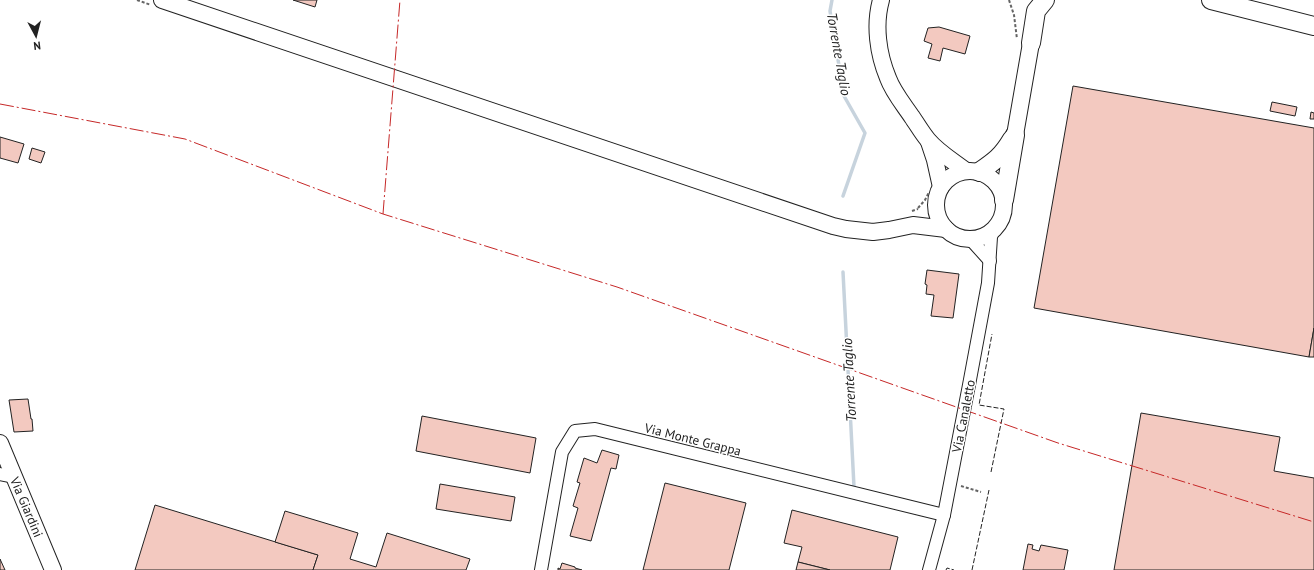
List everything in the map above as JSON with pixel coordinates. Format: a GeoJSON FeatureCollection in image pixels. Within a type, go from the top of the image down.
{"type":"FeatureCollection","features":[{"type":"Feature","properties":{"kind":"highway"},"geometry":{"type":"LineString","coordinates":[[1205,0],[1216,1],[1314,26]]}},
{"type":"Feature","properties":{"kind":"highway"},"geometry":{"type":"LineString","coordinates":[[1031,43],[1038,4]]}},
{"type":"Feature","properties":{"kind":"highway"},"geometry":{"type":"LineString","coordinates":[[972,171],[995,162],[1005,151],[1015,134]]}},
{"type":"Feature","properties":{"kind":"highway"},"geometry":{"type":"LineString","coordinates":[[1004,200],[1015,134]]}},
{"type":"Feature","properties":{"kind":"main road"},"geometry":{"type":"LineString","coordinates":[[162,0],[833,226],[873,232],[888,230],[917,222],[946,229]]}},
{"type":"Feature","properties":{"kind":"main road"},"geometry":{"type":"LineString","coordinates":[[881,0],[878,10],[877,33],[883,65],[888,79],[896,94],[928,140],[947,157],[972,171],[985,174],[996,182],[1003,193],[1004,213],[994,231],[982,238],[961,238],[955,236],[946,229],[938,218],[935,194],[935,160],[928,140]]}},
{"type":"Feature","properties":{"kind":"main road"},"geometry":{"type":"LineString","coordinates":[[1015,134],[1031,43]]}},
{"type":"Feature","properties":{"kind":"main road"},"geometry":{"type":"LineString","coordinates":[[917,222],[935,194],[949,178],[954,175],[972,171]]}},
{"type":"Feature","properties":{"kind":"main road","name":"Via Giardini"},"geometry":{"type":"LineString","coordinates":[[0,443],[7,475],[53,570]]}},
{"type":"Feature","properties":{"kind":"street","name":"Via Canaletto"},"geometry":{"type":"LineString","coordinates":[[929,570],[944,515],[988,283],[991,237],[994,231]]}},
{"type":"Feature","properties":{"kind":"street"},"geometry":{"type":"LineString","coordinates":[[961,238],[972,241],[990,261]]}},
{"type":"Feature","properties":{"kind":"street","name":"Via Monte Grappa"},"geometry":{"type":"LineString","coordinates":[[541,570],[562,452],[575,431],[595,429],[944,515]]}},
{"type":"Feature","properties":{"kind":"path"},"geometry":{"type":"LineString","coordinates":[[1009,0],[1014,15],[1016,37],[1018,41],[1031,43]]}},
{"type":"Feature","properties":{"kind":"path"},"geometry":{"type":"LineString","coordinates":[[917,222],[918,209],[925,200],[935,194]]}},
{"type":"Feature","properties":{"kind":"path"},"geometry":{"type":"LineString","coordinates":[[950,483],[981,492]]}},
{"type":"Feature","properties":{"kind":"building"},"geometry":{"type":"Polygon","coordinates":[[[293,0],[317,0],[315,7],[293,0]]]}},
{"type":"Feature","properties":{"kind":"building"},"geometry":{"type":"Polygon","coordinates":[[[939,27],[970,36],[965,54],[943,48],[940,61],[928,58],[932,44],[924,41],[928,28],[939,27]]]}},
{"type":"Feature","properties":{"kind":"building"},"geometry":{"type":"Polygon","coordinates":[[[1073,86],[1314,128],[1314,328],[1309,357],[1034,308],[1073,86]]]}},
{"type":"Feature","properties":{"kind":"building"},"geometry":{"type":"Polygon","coordinates":[[[1272,102],[1297,107],[1295,116],[1270,111],[1272,102]]]}},
{"type":"Feature","properties":{"kind":"building"},"geometry":{"type":"Polygon","coordinates":[[[1311,112],[1314,113],[1314,119],[1310,119],[1311,112]]]}},
{"type":"Feature","properties":{"kind":"building"},"geometry":{"type":"Polygon","coordinates":[[[0,137],[24,144],[18,163],[0,158],[0,137]]]}},
{"type":"Feature","properties":{"kind":"building"},"geometry":{"type":"Polygon","coordinates":[[[32,148],[45,152],[41,163],[29,159],[32,148]]]}},
{"type":"Feature","properties":{"kind":"building"},"geometry":{"type":"Polygon","coordinates":[[[927,270],[959,274],[953,318],[931,316],[934,295],[926,294],[927,285],[925,284],[927,270]]]}},
{"type":"Feature","properties":{"kind":"building"},"geometry":{"type":"Polygon","coordinates":[[[1314,328],[1314,357],[1309,357],[1314,328]]]}},
{"type":"Feature","properties":{"kind":"building"},"geometry":{"type":"Polygon","coordinates":[[[28,399],[33,431],[14,432],[9,400],[28,399]]]}},
{"type":"Feature","properties":{"kind":"building"},"geometry":{"type":"Polygon","coordinates":[[[1141,413],[1280,437],[1274,471],[1314,478],[1314,570],[1114,570],[1141,413]]]}},
{"type":"Feature","properties":{"kind":"building"},"geometry":{"type":"Polygon","coordinates":[[[422,416],[536,438],[530,473],[416,451],[422,416]]]}},
{"type":"Feature","properties":{"kind":"building"},"geometry":{"type":"Polygon","coordinates":[[[602,450],[619,455],[616,469],[611,468],[591,541],[570,536],[578,508],[573,506],[580,483],[577,482],[584,458],[597,463],[602,450]]]}},
{"type":"Feature","properties":{"kind":"building"},"geometry":{"type":"Polygon","coordinates":[[[665,483],[746,503],[729,570],[643,570],[665,483]]]}},
{"type":"Feature","properties":{"kind":"building"},"geometry":{"type":"Polygon","coordinates":[[[440,484],[515,497],[511,521],[436,509],[440,484]]]}},
{"type":"Feature","properties":{"kind":"building"},"geometry":{"type":"Polygon","coordinates":[[[155,505],[318,555],[313,570],[135,570],[155,505]]]}},
{"type":"Feature","properties":{"kind":"building"},"geometry":{"type":"Polygon","coordinates":[[[792,510],[898,537],[890,570],[830,570],[798,562],[802,547],[784,543],[792,510]]]}},
{"type":"Feature","properties":{"kind":"building"},"geometry":{"type":"Polygon","coordinates":[[[285,511],[358,533],[350,559],[376,567],[387,533],[470,559],[466,570],[313,570],[318,555],[275,542],[285,511]]]}},
{"type":"Feature","properties":{"kind":"building"},"geometry":{"type":"Polygon","coordinates":[[[1028,544],[1033,545],[1032,549],[1039,551],[1041,545],[1068,550],[1064,570],[1023,570],[1028,544]]]}},
{"type":"Feature","properties":{"kind":"building"},"geometry":{"type":"Polygon","coordinates":[[[0,559],[5,570],[0,570],[0,559]]]}},
{"type":"Feature","properties":{"kind":"building"},"geometry":{"type":"Polygon","coordinates":[[[798,562],[830,570],[796,570],[798,562]]]}},
{"type":"Feature","properties":{"kind":"building"},"geometry":{"type":"Polygon","coordinates":[[[562,563],[582,570],[558,570],[558,568],[560,569],[562,563]]]}},
{"type":"Feature","properties":{"kind":"waterway","name":"Torrente Taglio"},"geometry":{"type":"LineString","coordinates":[[832,0],[830,11],[844,96],[865,133],[843,196]]}},
{"type":"Feature","properties":{"kind":"waterway","name":"Torrente Taglio"},"geometry":{"type":"LineString","coordinates":[[843,272],[854,487]]}},
{"type":"Feature","properties":{"kind":"fence"},"geometry":{"type":"LineString","coordinates":[[991,472],[1004,409],[979,405],[992,334]]}},
{"type":"Feature","properties":{"kind":"fence"},"geometry":{"type":"LineString","coordinates":[[972,570],[989,490]]}},
{"type":"Feature","properties":{"kind":"fence"},"geometry":{"type":"LineString","coordinates":[[946,570],[947,568],[954,570]]}},
{"type":"Feature","properties":{"kind":"power"},"geometry":{"type":"LineString","coordinates":[[383,214],[400,0]]}},
{"type":"Feature","properties":{"kind":"power"},"geometry":{"type":"LineString","coordinates":[[0,104],[185,139],[383,214],[617,287],[1058,443],[1314,522]]}}]}
